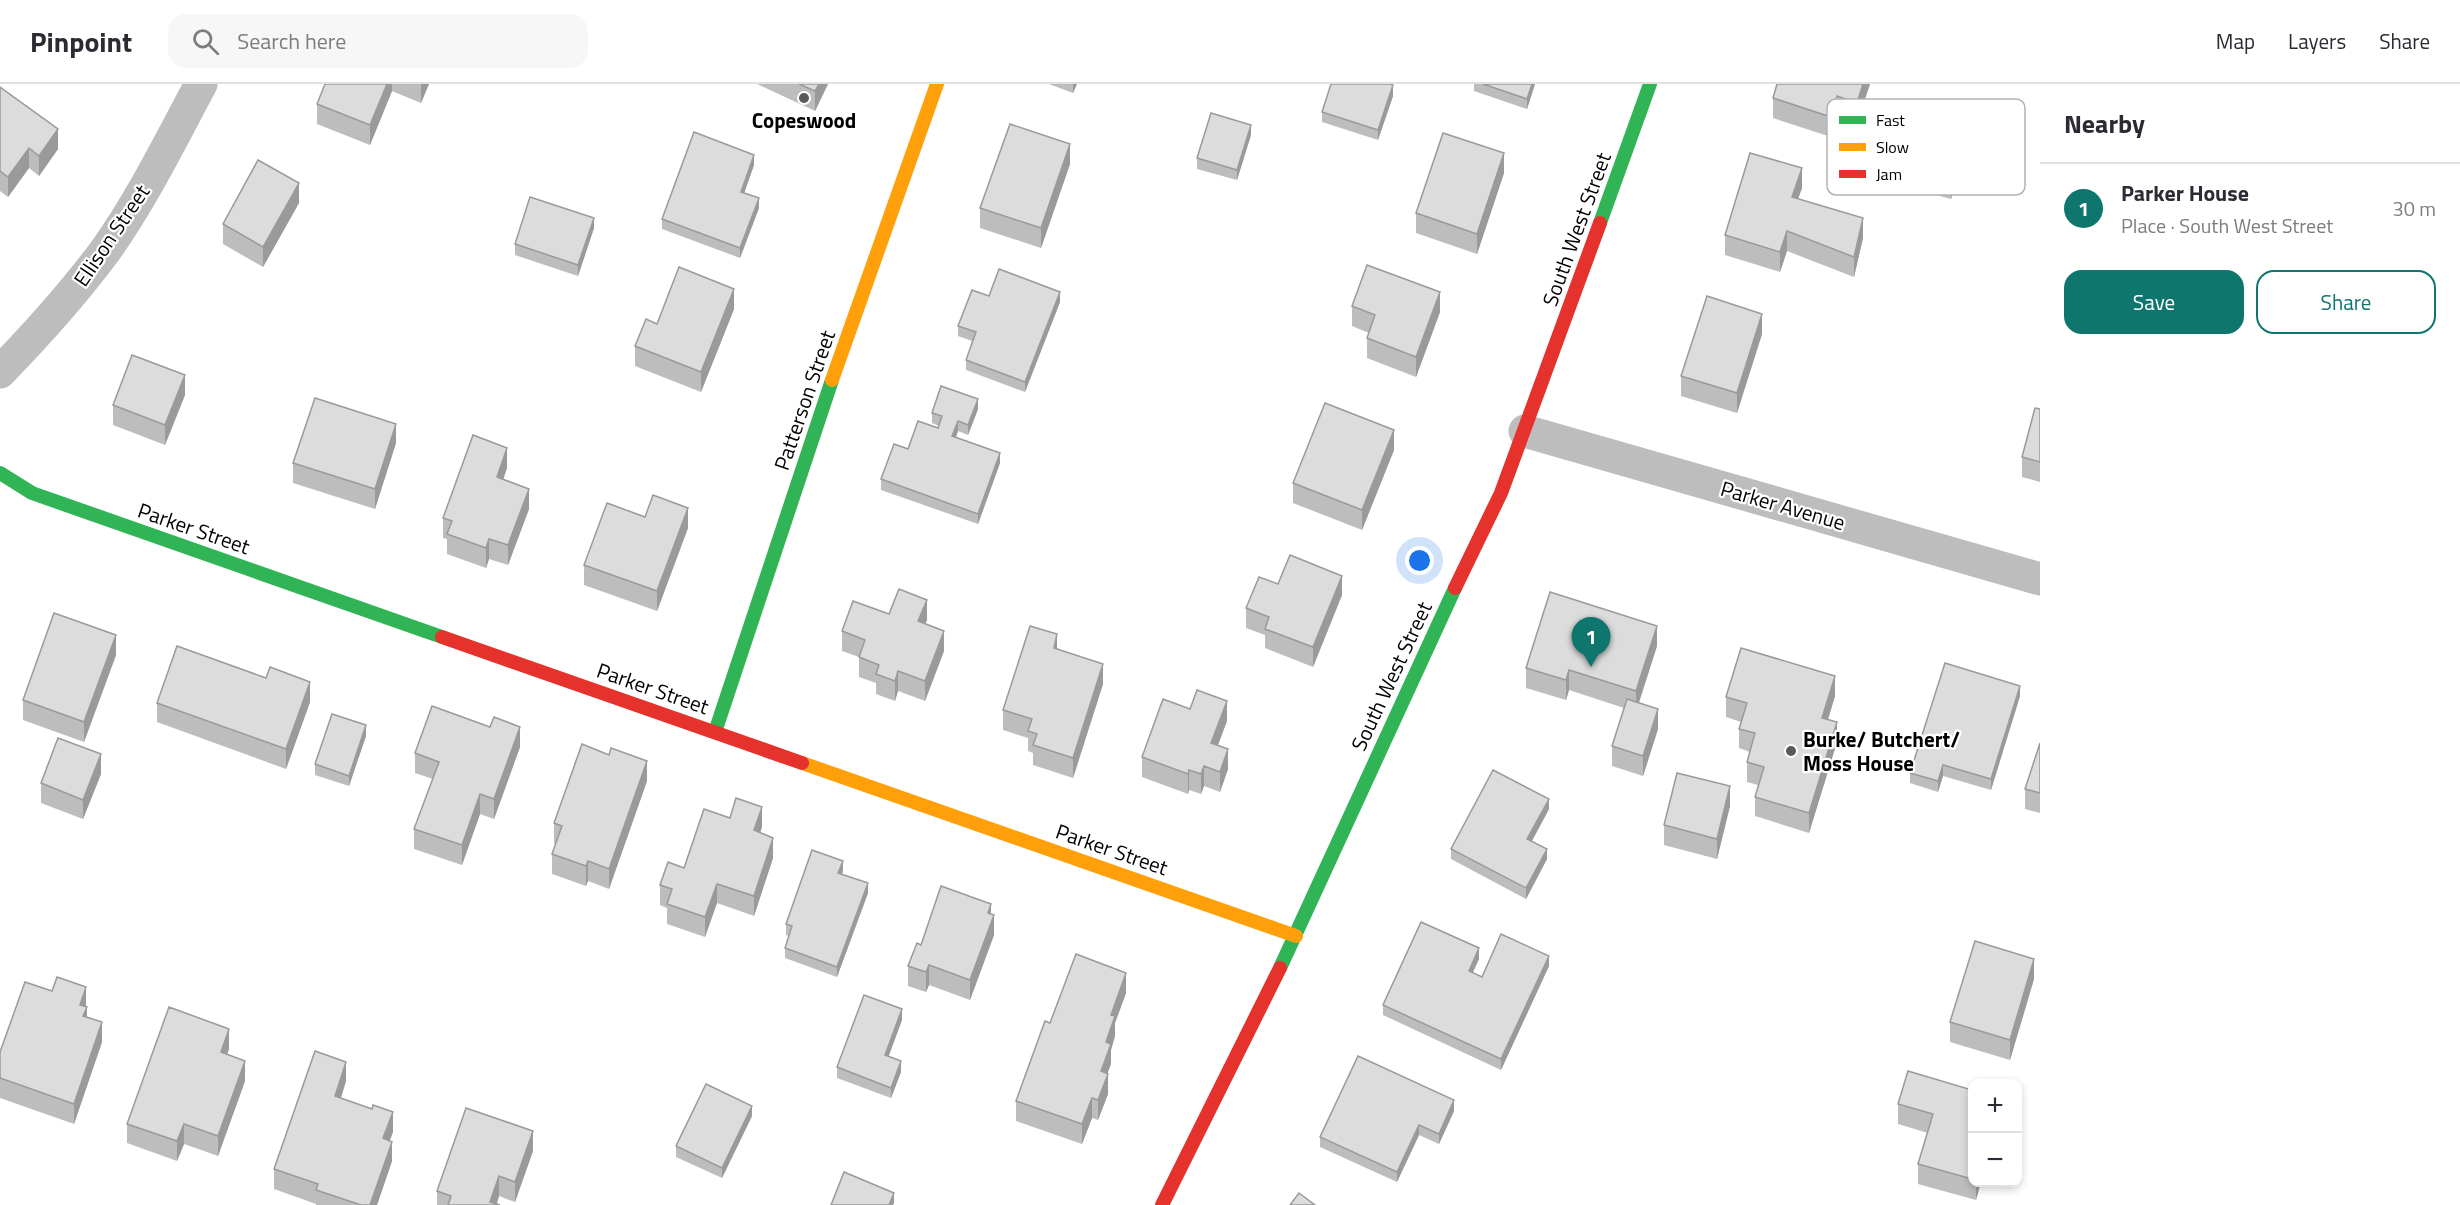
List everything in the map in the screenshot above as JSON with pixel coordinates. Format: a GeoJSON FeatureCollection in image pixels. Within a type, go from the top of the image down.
{"type":"FeatureCollection","features":[{"type":"Feature","properties":{"kind":"street","name":"Ellison Street"},"geometry":{"type":"LineString","coordinates":[[0,372],[55,315],[106,249],[161,158],[201,84]]}},
{"type":"Feature","properties":{"kind":"street","name":"Patterson Street"},"geometry":{"type":"LineString","coordinates":[[715,732],[834,375],[937,84]]}},
{"type":"Feature","properties":{"kind":"street","name":"South West Street"},"geometry":{"type":"LineString","coordinates":[[1162,1205],[1296,936],[1408,688],[1501,493],[1650,84]]}},
{"type":"Feature","properties":{"kind":"street","name":"Parker Avenue"},"geometry":{"type":"LineString","coordinates":[[1525,431],[2040,579]]}},
{"type":"Feature","properties":{"kind":"street","name":"Parker Street"},"geometry":{"type":"LineString","coordinates":[[0,473],[32,493],[1296,936]]}},
{"type":"Feature","properties":{"kind":"building"},"geometry":{"type":"Polygon","coordinates":[[[325,84],[387,84],[370,125],[317,104],[325,84]]]}},
{"type":"Feature","properties":{"kind":"building"},"geometry":{"type":"Polygon","coordinates":[[[799,84],[819,84],[815,91],[799,84]]]}},
{"type":"Feature","properties":{"kind":"building"},"geometry":{"type":"Polygon","coordinates":[[[1331,84],[1393,85],[1378,130],[1322,112],[1331,84]]]}},
{"type":"Feature","properties":{"kind":"building"},"geometry":{"type":"Polygon","coordinates":[[[1483,84],[1532,84],[1527,99],[1483,84]]]}},
{"type":"Feature","properties":{"kind":"building"},"geometry":{"type":"Polygon","coordinates":[[[1777,84],[1863,84],[1858,99],[1837,96],[1836,99],[1827,99],[1827,116],[1773,98],[1777,84]]]}},
{"type":"Feature","properties":{"kind":"building"},"geometry":{"type":"Polygon","coordinates":[[[0,87],[58,129],[39,156],[29,148],[8,177],[0,171],[0,87]]]}},
{"type":"Feature","properties":{"kind":"building"},"geometry":{"type":"Polygon","coordinates":[[[1211,113],[1251,125],[1237,170],[1197,158],[1211,113]]]}},
{"type":"Feature","properties":{"kind":"building"},"geometry":{"type":"Polygon","coordinates":[[[1010,124],[1070,144],[1041,228],[980,208],[1010,124]]]}},
{"type":"Feature","properties":{"kind":"building"},"geometry":{"type":"Polygon","coordinates":[[[694,132],[754,155],[741,192],[759,198],[740,248],[662,219],[694,132]]]}},
{"type":"Feature","properties":{"kind":"building"},"geometry":{"type":"Polygon","coordinates":[[[1443,133],[1504,153],[1477,234],[1416,213],[1443,133]]]}},
{"type":"Feature","properties":{"kind":"building"},"geometry":{"type":"Polygon","coordinates":[[[1750,153],[1802,168],[1792,197],[1863,218],[1854,257],[1787,231],[1780,252],[1725,235],[1750,153]]]}},
{"type":"Feature","properties":{"kind":"building"},"geometry":{"type":"Polygon","coordinates":[[[258,160],[299,183],[263,247],[223,224],[258,160]]]}},
{"type":"Feature","properties":{"kind":"building"},"geometry":{"type":"Polygon","coordinates":[[[530,197],[594,218],[578,265],[515,244],[530,197]]]}},
{"type":"Feature","properties":{"kind":"building"},"geometry":{"type":"Polygon","coordinates":[[[1367,265],[1440,292],[1416,357],[1367,338],[1375,315],[1352,306],[1367,265]]]}},
{"type":"Feature","properties":{"kind":"building"},"geometry":{"type":"Polygon","coordinates":[[[679,267],[734,289],[701,372],[635,346],[646,319],[657,324],[679,267]]]}},
{"type":"Feature","properties":{"kind":"building"},"geometry":{"type":"Polygon","coordinates":[[[999,269],[1060,292],[1025,382],[966,360],[976,332],[958,326],[972,290],[989,296],[999,269]]]}},
{"type":"Feature","properties":{"kind":"building"},"geometry":{"type":"Polygon","coordinates":[[[1707,296],[1762,314],[1737,393],[1681,376],[1707,296]]]}},
{"type":"Feature","properties":{"kind":"building"},"geometry":{"type":"Polygon","coordinates":[[[132,355],[185,375],[165,425],[113,405],[132,355]]]}},
{"type":"Feature","properties":{"kind":"building"},"geometry":{"type":"Polygon","coordinates":[[[941,386],[978,399],[968,425],[958,421],[952,436],[1000,453],[978,514],[881,479],[894,444],[908,449],[918,421],[938,428],[942,416],[932,413],[941,386]]]}},
{"type":"Feature","properties":{"kind":"building"},"geometry":{"type":"Polygon","coordinates":[[[315,398],[396,424],[375,489],[293,463],[315,398]]]}},
{"type":"Feature","properties":{"kind":"building"},"geometry":{"type":"Polygon","coordinates":[[[1325,403],[1394,430],[1362,510],[1293,483],[1325,403]]]}},
{"type":"Feature","properties":{"kind":"building"},"geometry":{"type":"Polygon","coordinates":[[[2035,408],[2040,409],[2040,462],[2022,457],[2035,408]]]}},
{"type":"Feature","properties":{"kind":"building"},"geometry":{"type":"Polygon","coordinates":[[[473,435],[507,448],[497,477],[529,489],[508,545],[489,539],[486,548],[447,534],[452,521],[443,518],[473,435]]]}},
{"type":"Feature","properties":{"kind":"building"},"geometry":{"type":"Polygon","coordinates":[[[653,495],[688,508],[657,591],[584,565],[607,503],[645,517],[653,495]]]}},
{"type":"Feature","properties":{"kind":"building"},"geometry":{"type":"Polygon","coordinates":[[[1290,555],[1342,576],[1313,647],[1265,629],[1269,617],[1246,608],[1259,577],[1278,584],[1290,555]]]}},
{"type":"Feature","properties":{"kind":"building"},"geometry":{"type":"Polygon","coordinates":[[[899,589],[927,600],[918,621],[944,631],[925,681],[898,671],[895,681],[876,674],[879,665],[859,657],[865,640],[842,631],[853,601],[889,614],[899,589]]]}},
{"type":"Feature","properties":{"kind":"building"},"geometry":{"type":"Polygon","coordinates":[[[1550,592],[1657,626],[1636,691],[1569,670],[1566,680],[1526,668],[1550,592]]]}},
{"type":"Feature","properties":{"kind":"building"},"geometry":{"type":"Polygon","coordinates":[[[54,613],[116,635],[84,722],[23,700],[54,613]]]}},
{"type":"Feature","properties":{"kind":"building"},"geometry":{"type":"Polygon","coordinates":[[[1030,626],[1057,634],[1054,648],[1103,664],[1073,758],[1033,745],[1037,734],[1028,731],[1032,719],[1003,710],[1030,626]]]}},
{"type":"Feature","properties":{"kind":"building"},"geometry":{"type":"Polygon","coordinates":[[[177,646],[266,678],[270,667],[310,682],[286,749],[157,703],[177,646]]]}},
{"type":"Feature","properties":{"kind":"building","name":"Burke/ Butchert/ Moss House"},"geometry":{"type":"Polygon","coordinates":[[[1741,648],[1835,676],[1822,718],[1837,722],[1809,813],[1755,797],[1764,767],[1747,762],[1755,733],[1739,729],[1747,703],[1726,697],[1741,648]]]}},
{"type":"Feature","properties":{"kind":"building"},"geometry":{"type":"Polygon","coordinates":[[[1945,663],[2020,686],[1991,779],[1943,765],[1938,781],[1910,773],[1945,663]]]}},
{"type":"Feature","properties":{"kind":"building"},"geometry":{"type":"Polygon","coordinates":[[[1197,690],[1227,701],[1211,743],[1228,749],[1220,772],[1204,766],[1201,774],[1189,770],[1188,774],[1142,757],[1163,699],[1190,709],[1197,690]]]}},
{"type":"Feature","properties":{"kind":"building"},"geometry":{"type":"Polygon","coordinates":[[[1627,699],[1658,709],[1643,756],[1612,746],[1627,699]]]}},
{"type":"Feature","properties":{"kind":"building"},"geometry":{"type":"Polygon","coordinates":[[[432,706],[490,727],[494,717],[520,727],[494,799],[480,794],[462,845],[414,829],[439,762],[415,753],[432,706]]]}},
{"type":"Feature","properties":{"kind":"building"},"geometry":{"type":"Polygon","coordinates":[[[332,714],[366,725],[349,776],[315,764],[332,714]]]}},
{"type":"Feature","properties":{"kind":"building"},"geometry":{"type":"Polygon","coordinates":[[[58,738],[101,754],[83,800],[41,783],[58,738]]]}},
{"type":"Feature","properties":{"kind":"building"},"geometry":{"type":"Polygon","coordinates":[[[2040,743],[2040,793],[2025,789],[2040,743]]]}},
{"type":"Feature","properties":{"kind":"building"},"geometry":{"type":"Polygon","coordinates":[[[582,744],[609,755],[611,748],[647,761],[609,869],[588,861],[586,866],[552,854],[562,826],[554,823],[582,744]]]}},
{"type":"Feature","properties":{"kind":"building"},"geometry":{"type":"Polygon","coordinates":[[[1493,770],[1549,799],[1527,839],[1547,849],[1526,888],[1451,849],[1493,770]]]}},
{"type":"Feature","properties":{"kind":"building"},"geometry":{"type":"Polygon","coordinates":[[[1677,773],[1730,786],[1717,839],[1664,825],[1677,773]]]}},
{"type":"Feature","properties":{"kind":"building"},"geometry":{"type":"Polygon","coordinates":[[[736,798],[762,807],[754,830],[773,838],[754,896],[717,884],[705,917],[667,904],[672,889],[660,885],[668,862],[684,868],[704,809],[730,818],[736,798]]]}},
{"type":"Feature","properties":{"kind":"building"},"geometry":{"type":"Polygon","coordinates":[[[812,850],[843,861],[838,873],[868,883],[837,967],[785,948],[792,926],[786,924],[812,850]]]}},
{"type":"Feature","properties":{"kind":"building"},"geometry":{"type":"Polygon","coordinates":[[[941,886],[991,904],[988,913],[994,915],[970,980],[929,965],[926,972],[908,966],[917,943],[921,945],[941,886]]]}},
{"type":"Feature","properties":{"kind":"building"},"geometry":{"type":"Polygon","coordinates":[[[1421,922],[1479,948],[1469,971],[1482,977],[1501,934],[1549,956],[1501,1059],[1383,1005],[1421,922]]]}},
{"type":"Feature","properties":{"kind":"building"},"geometry":{"type":"Polygon","coordinates":[[[1975,941],[2034,959],[2010,1040],[1950,1022],[1975,941]]]}},
{"type":"Feature","properties":{"kind":"building"},"geometry":{"type":"Polygon","coordinates":[[[1076,954],[1126,973],[1111,1015],[1115,1016],[1106,1042],[1111,1044],[1101,1071],[1108,1074],[1098,1100],[1092,1098],[1082,1124],[1016,1101],[1045,1021],[1050,1023],[1076,954]]]}},
{"type":"Feature","properties":{"kind":"building"},"geometry":{"type":"Polygon","coordinates":[[[57,977],[86,987],[80,1005],[87,1007],[83,1016],[102,1022],[74,1104],[0,1078],[0,1052],[25,982],[52,991],[57,977]]]}},
{"type":"Feature","properties":{"kind":"building"},"geometry":{"type":"Polygon","coordinates":[[[864,995],[902,1009],[885,1055],[901,1061],[891,1088],[837,1067],[864,995]]]}},
{"type":"Feature","properties":{"kind":"building"},"geometry":{"type":"Polygon","coordinates":[[[169,1007],[229,1029],[221,1052],[245,1061],[218,1136],[184,1124],[177,1141],[127,1124],[169,1007]]]}},
{"type":"Feature","properties":{"kind":"building"},"geometry":{"type":"Polygon","coordinates":[[[315,1051],[346,1062],[335,1096],[372,1109],[373,1105],[393,1112],[383,1138],[392,1142],[370,1205],[361,1205],[316,1190],[318,1184],[274,1169],[315,1051]]]}},
{"type":"Feature","properties":{"kind":"building"},"geometry":{"type":"Polygon","coordinates":[[[1358,1056],[1454,1100],[1439,1134],[1419,1125],[1397,1172],[1320,1137],[1358,1056]]]}},
{"type":"Feature","properties":{"kind":"building"},"geometry":{"type":"Polygon","coordinates":[[[1908,1071],[1968,1089],[1968,1178],[1918,1164],[1933,1114],[1898,1104],[1908,1071]]]}},
{"type":"Feature","properties":{"kind":"building"},"geometry":{"type":"Polygon","coordinates":[[[706,1084],[752,1106],[722,1168],[676,1146],[706,1084]]]}},
{"type":"Feature","properties":{"kind":"building"},"geometry":{"type":"Polygon","coordinates":[[[466,1108],[533,1131],[515,1182],[499,1176],[490,1202],[500,1205],[448,1205],[451,1196],[437,1191],[466,1108]]]}},
{"type":"Feature","properties":{"kind":"building"},"geometry":{"type":"Polygon","coordinates":[[[844,1172],[894,1193],[889,1205],[831,1205],[844,1172]]]}},
{"type":"Feature","properties":{"kind":"building"},"geometry":{"type":"Polygon","coordinates":[[[1299,1193],[1315,1205],[1290,1205],[1299,1193]]]}},
{"type":"Feature","properties":{"kind":"traffic: fast"},"geometry":{"type":"LineString","coordinates":[[1600,223],[1650,84]]}},
{"type":"Feature","properties":{"kind":"traffic: fast"},"geometry":{"type":"LineString","coordinates":[[715,732],[832,380]]}},
{"type":"Feature","properties":{"kind":"traffic: fast"},"geometry":{"type":"LineString","coordinates":[[0,473],[32,493],[442,637]]}},
{"type":"Feature","properties":{"kind":"traffic: fast"},"geometry":{"type":"LineString","coordinates":[[1280,968],[1455,588]]}},
{"type":"Feature","properties":{"kind":"traffic: slow"},"geometry":{"type":"LineString","coordinates":[[832,380],[937,84]]}},
{"type":"Feature","properties":{"kind":"traffic: slow"},"geometry":{"type":"LineString","coordinates":[[802,763],[1296,936]]}},
{"type":"Feature","properties":{"kind":"traffic: jam"},"geometry":{"type":"LineString","coordinates":[[1455,588],[1501,493],[1600,223]]}},
{"type":"Feature","properties":{"kind":"traffic: jam"},"geometry":{"type":"LineString","coordinates":[[442,637],[802,763]]}},
{"type":"Feature","properties":{"kind":"traffic: jam"},"geometry":{"type":"LineString","coordinates":[[1162,1205],[1280,968]]}},
{"type":"Feature","properties":{"kind":"place","name":"Copeswood"},"geometry":{"type":"Point","coordinates":[804,98]}},
{"type":"Feature","properties":{"kind":"place","name":"Parker House"},"geometry":{"type":"Point","coordinates":[1591,667]}},
{"type":"Feature","properties":{"kind":"place","name":"Burke/ Butchert/ Moss House"},"geometry":{"type":"Point","coordinates":[1791,751]}}]}
